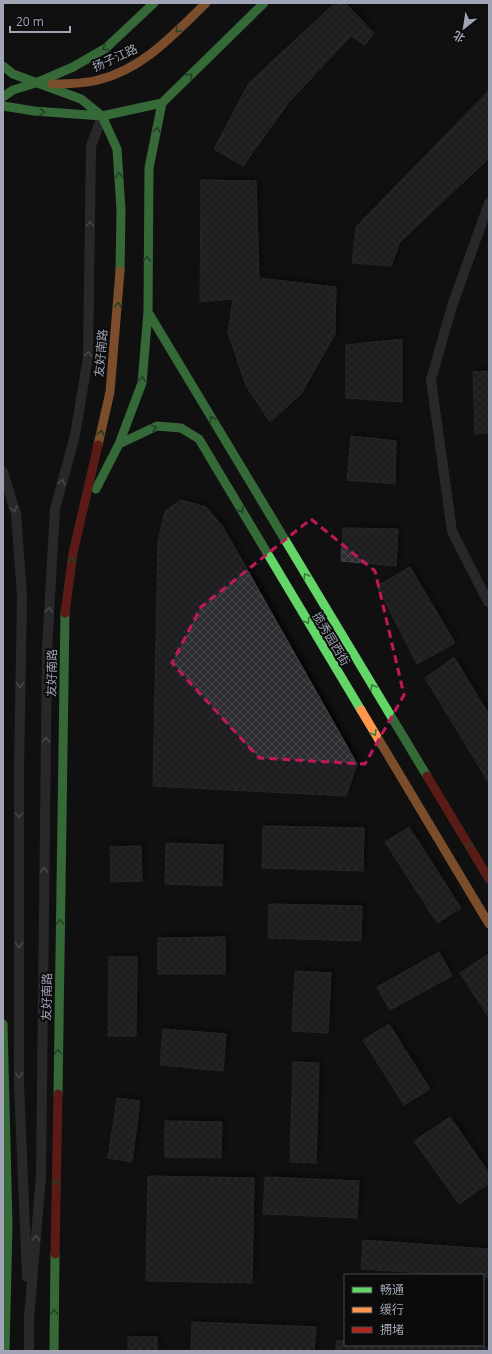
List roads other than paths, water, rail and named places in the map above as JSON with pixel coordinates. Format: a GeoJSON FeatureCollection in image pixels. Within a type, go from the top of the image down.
{"type":"FeatureCollection","features":[{"type":"Feature","properties":{"kind":"main road"},"geometry":{"type":"LineString","coordinates":[[3,97],[13,90],[36,83],[73,68],[106,48],[154,3]]}},
{"type":"Feature","properties":{"kind":"main road","name":"扬子江路"},"geometry":{"type":"LineString","coordinates":[[36,83],[72,84],[96,81],[144,60],[166,43],[206,3]]}},
{"type":"Feature","properties":{"kind":"main road"},"geometry":{"type":"LineString","coordinates":[[3,106],[34,111],[102,116],[162,103],[264,3]]}},
{"type":"Feature","properties":{"kind":"main road","name":"友好南路"},"geometry":{"type":"LineString","coordinates":[[3,66],[13,74],[81,98],[102,116],[117,149],[121,210],[120,284],[110,392],[73,553],[65,612],[54,1351]]}},
{"type":"Feature","properties":{"kind":"main road"},"geometry":{"type":"LineString","coordinates":[[82,517],[119,444],[142,383],[148,312],[147,272],[149,168],[162,103]]}},
{"type":"Feature","properties":{"kind":"main road","name":"揽秀园西街"},"geometry":{"type":"LineString","coordinates":[[148,312],[489,880]]}},
{"type":"Feature","properties":{"kind":"main road","name":"揽秀园西街"},"geometry":{"type":"LineString","coordinates":[[119,444],[157,426],[181,428],[199,439],[489,924]]}},
{"type":"Feature","properties":{"kind":"main road"},"geometry":{"type":"LineString","coordinates":[[3,1024],[8,1226],[5,1351]]}},
{"type":"Feature","properties":{"kind":"lane"},"geometry":{"type":"LineString","coordinates":[[29,1319],[41,1176],[47,649],[54,517],[75,435],[88,358],[91,146],[102,116]]}},
{"type":"Feature","properties":{"kind":"lane"},"geometry":{"type":"LineString","coordinates":[[488,602],[452,531],[431,380],[452,306],[489,203]]}},
{"type":"Feature","properties":{"kind":"lane"},"geometry":{"type":"LineString","coordinates":[[3,472],[16,514],[22,596],[19,771],[19,1084],[29,1351]]}}]}
